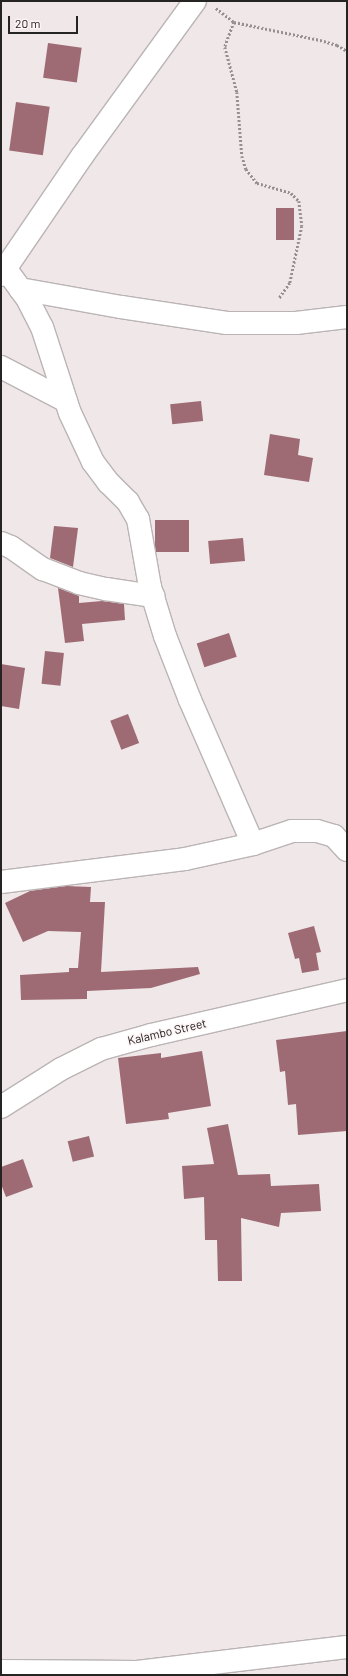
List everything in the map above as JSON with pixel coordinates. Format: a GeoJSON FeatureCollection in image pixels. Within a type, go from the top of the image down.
{"type":"FeatureCollection","features":[{"type":"Feature","properties":{"kind":"street"},"geometry":{"type":"LineString","coordinates":[[204,3],[82,155],[3,272],[20,289],[42,327],[66,402],[93,462],[128,502],[138,519],[153,596],[165,636],[190,700],[253,844]]}},
{"type":"Feature","properties":{"kind":"street"},"geometry":{"type":"LineString","coordinates":[[20,289],[121,307],[227,323],[296,323],[347,317]]}},
{"type":"Feature","properties":{"kind":"street"},"geometry":{"type":"LineString","coordinates":[[1,367],[66,402]]}},
{"type":"Feature","properties":{"kind":"street"},"geometry":{"type":"LineString","coordinates":[[1,543],[11,547],[43,569],[79,583],[106,589],[153,596]]}},
{"type":"Feature","properties":{"kind":"street"},"geometry":{"type":"LineString","coordinates":[[1,882],[185,859],[253,844],[292,831],[317,831],[334,836],[347,850]]}},
{"type":"Feature","properties":{"kind":"street","name":"Kalambo Street"},"geometry":{"type":"LineString","coordinates":[[1,1107],[61,1069],[101,1049],[151,1035],[347,990]]}},
{"type":"Feature","properties":{"kind":"street"},"geometry":{"type":"LineString","coordinates":[[1,1671],[137,1672],[347,1647]]}},
{"type":"Feature","properties":{"kind":"path"},"geometry":{"type":"LineString","coordinates":[[204,3],[234,22],[320,40],[337,45],[347,51]]}},
{"type":"Feature","properties":{"kind":"path"},"geometry":{"type":"LineString","coordinates":[[234,22],[225,47],[237,92],[242,156],[246,169],[252,180],[257,183],[291,193],[299,201],[302,226],[290,283],[264,323]]}},
{"type":"Feature","properties":{"kind":"building"},"geometry":{"type":"Polygon","coordinates":[[[48,43],[82,48],[77,82],[43,78],[48,43]]]}},
{"type":"Feature","properties":{"kind":"building"},"geometry":{"type":"Polygon","coordinates":[[[16,102],[50,107],[43,155],[9,151],[16,102]]]}},
{"type":"Feature","properties":{"kind":"building"},"geometry":{"type":"Polygon","coordinates":[[[276,208],[294,208],[294,240],[276,240],[276,208]]]}},
{"type":"Feature","properties":{"kind":"building"},"geometry":{"type":"Polygon","coordinates":[[[201,401],[203,421],[172,424],[170,404],[201,401]]]}},
{"type":"Feature","properties":{"kind":"building"},"geometry":{"type":"Polygon","coordinates":[[[270,434],[300,439],[298,455],[313,458],[309,482],[264,475],[270,434]]]}},
{"type":"Feature","properties":{"kind":"building"},"geometry":{"type":"Polygon","coordinates":[[[155,520],[189,520],[189,552],[155,552],[155,520]]]}},
{"type":"Feature","properties":{"kind":"building"},"geometry":{"type":"Polygon","coordinates":[[[54,526],[78,528],[73,567],[50,558],[54,526]]]}},
{"type":"Feature","properties":{"kind":"building"},"geometry":{"type":"Polygon","coordinates":[[[243,538],[245,561],[210,564],[208,541],[243,538]]]}},
{"type":"Feature","properties":{"kind":"building"},"geometry":{"type":"Polygon","coordinates":[[[58,588],[79,596],[79,603],[102,601],[124,604],[125,620],[82,624],[84,641],[65,643],[58,588]]]}},
{"type":"Feature","properties":{"kind":"building"},"geometry":{"type":"Polygon","coordinates":[[[229,633],[237,657],[204,667],[197,644],[229,633]]]}},
{"type":"Feature","properties":{"kind":"building"},"geometry":{"type":"Polygon","coordinates":[[[45,651],[64,653],[60,686],[42,684],[45,651]]]}},
{"type":"Feature","properties":{"kind":"building"},"geometry":{"type":"Polygon","coordinates":[[[1,664],[25,668],[19,709],[1,706],[1,664]]]}},
{"type":"Feature","properties":{"kind":"building"},"geometry":{"type":"Polygon","coordinates":[[[128,714],[139,743],[121,750],[110,721],[128,714]]]}},
{"type":"Feature","properties":{"kind":"building"},"geometry":{"type":"Polygon","coordinates":[[[66,886],[91,887],[90,902],[105,902],[101,972],[198,967],[200,974],[151,988],[87,991],[87,999],[21,1000],[20,975],[69,972],[69,968],[78,968],[81,932],[48,931],[23,942],[5,903],[30,891],[66,886]]]}},
{"type":"Feature","properties":{"kind":"building"},"geometry":{"type":"Polygon","coordinates":[[[314,926],[321,952],[316,953],[319,970],[302,973],[299,958],[295,959],[288,933],[314,926]]]}},
{"type":"Feature","properties":{"kind":"building"},"geometry":{"type":"Polygon","coordinates":[[[347,1031],[347,1131],[298,1135],[296,1104],[288,1105],[285,1071],[280,1072],[276,1040],[347,1031]]]}},
{"type":"Feature","properties":{"kind":"building"},"geometry":{"type":"Polygon","coordinates":[[[202,1051],[211,1106],[168,1113],[169,1119],[126,1124],[118,1058],[161,1053],[161,1058],[202,1051]]]}},
{"type":"Feature","properties":{"kind":"building"},"geometry":{"type":"Polygon","coordinates":[[[228,1124],[238,1175],[270,1174],[271,1186],[319,1184],[321,1211],[281,1213],[279,1227],[241,1218],[242,1281],[218,1281],[217,1240],[205,1240],[204,1197],[184,1199],[182,1166],[214,1164],[207,1128],[228,1124]]]}},
{"type":"Feature","properties":{"kind":"building"},"geometry":{"type":"Polygon","coordinates":[[[89,1136],[94,1156],[73,1162],[68,1141],[89,1136]]]}},
{"type":"Feature","properties":{"kind":"building"},"geometry":{"type":"Polygon","coordinates":[[[23,1159],[33,1187],[6,1197],[1,1184],[1,1167],[23,1159]]]}}]}
